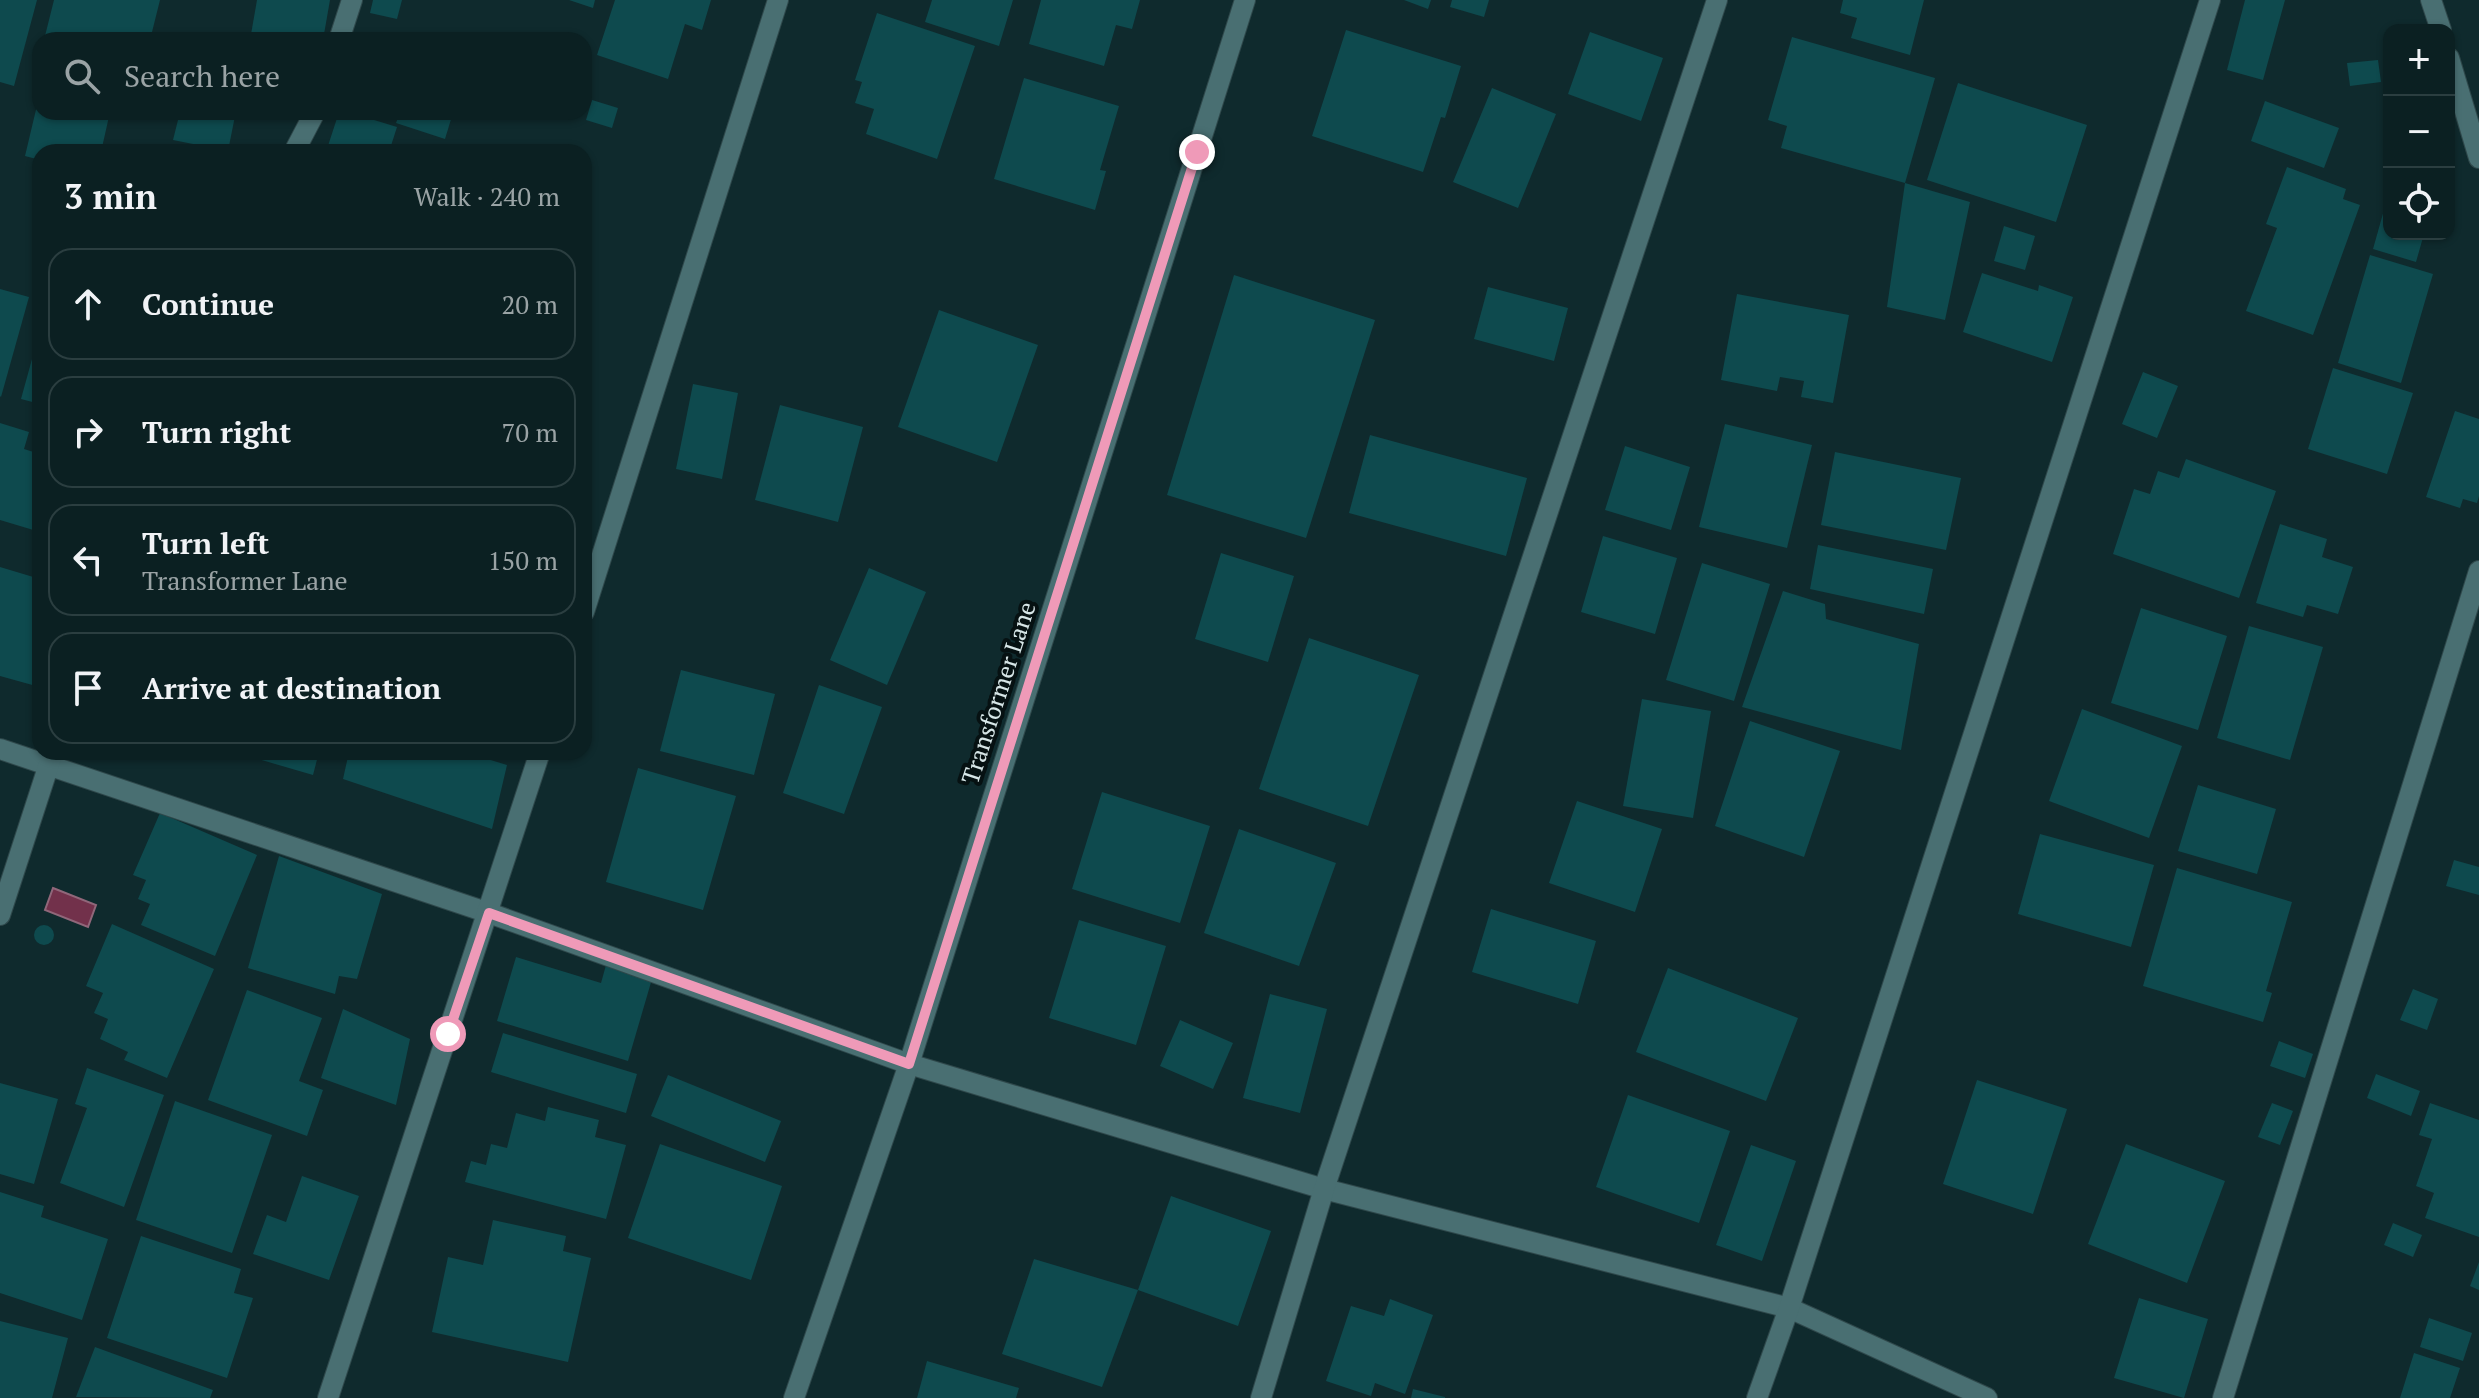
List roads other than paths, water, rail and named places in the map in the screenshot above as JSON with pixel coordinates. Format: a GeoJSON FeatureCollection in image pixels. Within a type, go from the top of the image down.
{"type":"FeatureCollection","features":[{"type":"Feature","properties":{"kind":"street"},"geometry":{"type":"LineString","coordinates":[[342,32],[352,0]]}},
{"type":"Feature","properties":{"kind":"street"},"geometry":{"type":"LineString","coordinates":[[592,587],[778,0]]}},
{"type":"Feature","properties":{"kind":"street","name":"Transformer Lane"},"geometry":{"type":"LineString","coordinates":[[794,1398],[909,1064],[1245,0]]}},
{"type":"Feature","properties":{"kind":"street"},"geometry":{"type":"LineString","coordinates":[[1261,1398],[1324,1189],[1717,0]]}},
{"type":"Feature","properties":{"kind":"street"},"geometry":{"type":"LineString","coordinates":[[1757,1398],[1789,1308],[2210,0]]}},
{"type":"Feature","properties":{"kind":"street"},"geometry":{"type":"LineString","coordinates":[[2431,0],[2439,24]]}},
{"type":"Feature","properties":{"kind":"street"},"geometry":{"type":"LineString","coordinates":[[2455,78],[2479,158]]}},
{"type":"Feature","properties":{"kind":"street"},"geometry":{"type":"LineString","coordinates":[[298,144],[311,120]]}},
{"type":"Feature","properties":{"kind":"street"},"geometry":{"type":"LineString","coordinates":[[2223,1398],[2479,571]]}},
{"type":"Feature","properties":{"kind":"street"},"geometry":{"type":"LineString","coordinates":[[0,749],[32,755]]}},
{"type":"Feature","properties":{"kind":"street"},"geometry":{"type":"LineString","coordinates":[[0,915],[51,760]]}},
{"type":"Feature","properties":{"kind":"street"},"geometry":{"type":"LineString","coordinates":[[54,760],[909,1064],[1324,1189],[1789,1308],[1987,1398]]}},
{"type":"Feature","properties":{"kind":"street"},"geometry":{"type":"LineString","coordinates":[[328,1398],[537,760]]}}]}
